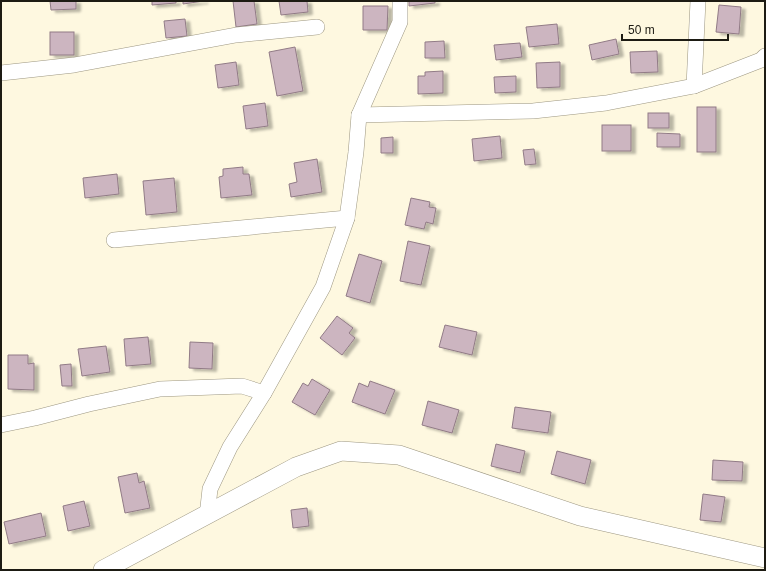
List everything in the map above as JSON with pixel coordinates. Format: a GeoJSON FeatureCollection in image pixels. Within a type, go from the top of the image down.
{"type":"FeatureCollection","features":[{"type":"Feature","properties":{"kind":"street"},"geometry":{"type":"LineString","coordinates":[[207,516],[210,489],[230,447],[264,393],[323,287],[347,218],[356,152],[359,116],[400,22],[400,1]]}},
{"type":"Feature","properties":{"kind":"street"},"geometry":{"type":"LineString","coordinates":[[694,86],[698,1]]}},
{"type":"Feature","properties":{"kind":"street"},"geometry":{"type":"LineString","coordinates":[[1,73],[74,65],[236,35],[317,27]]}},
{"type":"Feature","properties":{"kind":"street"},"geometry":{"type":"LineString","coordinates":[[359,116],[533,111],[606,103],[694,86],[761,60],[765,56]]}},
{"type":"Feature","properties":{"kind":"street"},"geometry":{"type":"LineString","coordinates":[[114,240],[347,218]]}},
{"type":"Feature","properties":{"kind":"street"},"geometry":{"type":"LineString","coordinates":[[1,425],[160,389],[242,386],[264,393]]}},
{"type":"Feature","properties":{"kind":"street"},"geometry":{"type":"LineString","coordinates":[[103,570],[207,516],[296,467],[341,451],[399,455],[580,516],[765,558]]}},
{"type":"Feature","properties":{"kind":"building"},"geometry":{"type":"Polygon","coordinates":[[[50,1],[76,1],[76,9],[51,10],[50,1]]]}},
{"type":"Feature","properties":{"kind":"building"},"geometry":{"type":"Polygon","coordinates":[[[152,1],[176,1],[176,3],[152,5],[152,1]]]}},
{"type":"Feature","properties":{"kind":"building"},"geometry":{"type":"Polygon","coordinates":[[[183,1],[204,1],[183,4],[183,1]]]}},
{"type":"Feature","properties":{"kind":"building"},"geometry":{"type":"Polygon","coordinates":[[[233,1],[254,1],[257,24],[236,27],[233,1]]]}},
{"type":"Feature","properties":{"kind":"building"},"geometry":{"type":"Polygon","coordinates":[[[279,1],[307,1],[308,12],[281,15],[279,1]]]}},
{"type":"Feature","properties":{"kind":"building"},"geometry":{"type":"Polygon","coordinates":[[[409,1],[435,1],[435,3],[409,6],[409,1]]]}},
{"type":"Feature","properties":{"kind":"building"},"geometry":{"type":"Polygon","coordinates":[[[719,5],[741,7],[739,34],[716,32],[719,5]]]}},
{"type":"Feature","properties":{"kind":"building"},"geometry":{"type":"Polygon","coordinates":[[[363,6],[388,6],[387,30],[363,30],[363,6]]]}},
{"type":"Feature","properties":{"kind":"building"},"geometry":{"type":"Polygon","coordinates":[[[185,19],[187,36],[166,38],[164,21],[185,19]]]}},
{"type":"Feature","properties":{"kind":"building"},"geometry":{"type":"Polygon","coordinates":[[[557,24],[559,44],[529,47],[526,27],[557,24]]]}},
{"type":"Feature","properties":{"kind":"building"},"geometry":{"type":"Polygon","coordinates":[[[50,32],[74,32],[74,55],[50,55],[50,32]]]}},
{"type":"Feature","properties":{"kind":"building"},"geometry":{"type":"Polygon","coordinates":[[[616,39],[619,54],[592,60],[589,45],[616,39]]]}},
{"type":"Feature","properties":{"kind":"building"},"geometry":{"type":"Polygon","coordinates":[[[444,41],[445,58],[425,58],[425,42],[444,41]]]}},
{"type":"Feature","properties":{"kind":"building"},"geometry":{"type":"Polygon","coordinates":[[[520,43],[522,57],[496,60],[494,45],[520,43]]]}},
{"type":"Feature","properties":{"kind":"building"},"geometry":{"type":"Polygon","coordinates":[[[295,47],[303,91],[277,96],[269,52],[295,47]]]}},
{"type":"Feature","properties":{"kind":"building"},"geometry":{"type":"Polygon","coordinates":[[[657,51],[658,72],[631,73],[630,52],[657,51]]]}},
{"type":"Feature","properties":{"kind":"building"},"geometry":{"type":"Polygon","coordinates":[[[236,62],[239,85],[218,88],[215,65],[236,62]]]}},
{"type":"Feature","properties":{"kind":"building"},"geometry":{"type":"Polygon","coordinates":[[[560,62],[560,87],[537,88],[536,63],[560,62]]]}},
{"type":"Feature","properties":{"kind":"building"},"geometry":{"type":"Polygon","coordinates":[[[443,71],[443,93],[418,94],[418,76],[425,76],[425,72],[443,71]]]}},
{"type":"Feature","properties":{"kind":"building"},"geometry":{"type":"Polygon","coordinates":[[[516,76],[516,92],[495,93],[494,77],[516,76]]]}},
{"type":"Feature","properties":{"kind":"building"},"geometry":{"type":"Polygon","coordinates":[[[265,103],[268,126],[246,129],[243,106],[265,103]]]}},
{"type":"Feature","properties":{"kind":"building"},"geometry":{"type":"Polygon","coordinates":[[[697,107],[716,107],[716,152],[697,152],[697,107]]]}},
{"type":"Feature","properties":{"kind":"building"},"geometry":{"type":"Polygon","coordinates":[[[648,113],[669,113],[669,128],[648,128],[648,113]]]}},
{"type":"Feature","properties":{"kind":"building"},"geometry":{"type":"Polygon","coordinates":[[[602,125],[631,125],[631,151],[602,151],[602,125]]]}},
{"type":"Feature","properties":{"kind":"building"},"geometry":{"type":"Polygon","coordinates":[[[657,133],[680,134],[680,147],[657,147],[657,133]]]}},
{"type":"Feature","properties":{"kind":"building"},"geometry":{"type":"Polygon","coordinates":[[[500,136],[502,158],[474,161],[472,139],[500,136]]]}},
{"type":"Feature","properties":{"kind":"building"},"geometry":{"type":"Polygon","coordinates":[[[393,137],[393,153],[381,153],[381,138],[393,137]]]}},
{"type":"Feature","properties":{"kind":"building"},"geometry":{"type":"Polygon","coordinates":[[[534,149],[536,164],[525,165],[523,150],[534,149]]]}},
{"type":"Feature","properties":{"kind":"building"},"geometry":{"type":"Polygon","coordinates":[[[317,159],[322,192],[291,197],[289,184],[297,182],[294,163],[317,159]]]}},
{"type":"Feature","properties":{"kind":"building"},"geometry":{"type":"Polygon","coordinates":[[[243,167],[243,174],[249,174],[252,195],[221,198],[219,177],[223,176],[223,169],[243,167]]]}},
{"type":"Feature","properties":{"kind":"building"},"geometry":{"type":"Polygon","coordinates":[[[117,174],[119,194],[85,198],[83,178],[117,174]]]}},
{"type":"Feature","properties":{"kind":"building"},"geometry":{"type":"Polygon","coordinates":[[[174,178],[177,212],[146,215],[143,181],[174,178]]]}},
{"type":"Feature","properties":{"kind":"building"},"geometry":{"type":"Polygon","coordinates":[[[411,198],[430,202],[429,207],[436,208],[433,224],[426,222],[424,229],[405,225],[411,198]]]}},
{"type":"Feature","properties":{"kind":"building"},"geometry":{"type":"Polygon","coordinates":[[[408,241],[430,246],[421,285],[400,281],[408,241]]]}},
{"type":"Feature","properties":{"kind":"building"},"geometry":{"type":"Polygon","coordinates":[[[359,254],[382,261],[370,303],[346,296],[359,254]]]}},
{"type":"Feature","properties":{"kind":"building"},"geometry":{"type":"Polygon","coordinates":[[[337,316],[353,328],[349,333],[355,338],[342,355],[320,338],[337,316]]]}},
{"type":"Feature","properties":{"kind":"building"},"geometry":{"type":"Polygon","coordinates":[[[445,325],[477,332],[472,355],[439,347],[445,325]]]}},
{"type":"Feature","properties":{"kind":"building"},"geometry":{"type":"Polygon","coordinates":[[[148,337],[151,364],[126,366],[124,339],[148,337]]]}},
{"type":"Feature","properties":{"kind":"building"},"geometry":{"type":"Polygon","coordinates":[[[190,342],[213,343],[212,369],[189,368],[190,342]]]}},
{"type":"Feature","properties":{"kind":"building"},"geometry":{"type":"Polygon","coordinates":[[[106,346],[110,372],[82,376],[78,349],[106,346]]]}},
{"type":"Feature","properties":{"kind":"building"},"geometry":{"type":"Polygon","coordinates":[[[8,355],[28,355],[28,364],[34,363],[34,390],[8,389],[8,355]]]}},
{"type":"Feature","properties":{"kind":"building"},"geometry":{"type":"Polygon","coordinates":[[[71,364],[72,386],[62,386],[60,365],[71,364]]]}},
{"type":"Feature","properties":{"kind":"building"},"geometry":{"type":"Polygon","coordinates":[[[312,379],[330,390],[315,415],[292,402],[303,383],[308,386],[312,379]]]}},
{"type":"Feature","properties":{"kind":"building"},"geometry":{"type":"Polygon","coordinates":[[[370,381],[395,390],[385,414],[352,402],[359,383],[368,387],[370,381]]]}},
{"type":"Feature","properties":{"kind":"building"},"geometry":{"type":"Polygon","coordinates":[[[428,401],[459,410],[452,433],[422,425],[428,401]]]}},
{"type":"Feature","properties":{"kind":"building"},"geometry":{"type":"Polygon","coordinates":[[[515,407],[551,412],[548,433],[512,428],[515,407]]]}},
{"type":"Feature","properties":{"kind":"building"},"geometry":{"type":"Polygon","coordinates":[[[496,444],[525,451],[520,473],[491,466],[496,444]]]}},
{"type":"Feature","properties":{"kind":"building"},"geometry":{"type":"Polygon","coordinates":[[[557,451],[591,460],[585,484],[551,474],[557,451]]]}},
{"type":"Feature","properties":{"kind":"building"},"geometry":{"type":"Polygon","coordinates":[[[713,460],[743,462],[742,481],[712,480],[713,460]]]}},
{"type":"Feature","properties":{"kind":"building"},"geometry":{"type":"Polygon","coordinates":[[[137,473],[139,483],[144,481],[150,508],[125,513],[118,477],[137,473]]]}},
{"type":"Feature","properties":{"kind":"building"},"geometry":{"type":"Polygon","coordinates":[[[703,494],[725,497],[721,522],[700,520],[703,494]]]}},
{"type":"Feature","properties":{"kind":"building"},"geometry":{"type":"Polygon","coordinates":[[[84,501],[90,526],[68,531],[63,506],[84,501]]]}},
{"type":"Feature","properties":{"kind":"building"},"geometry":{"type":"Polygon","coordinates":[[[307,508],[309,526],[293,528],[291,510],[307,508]]]}},
{"type":"Feature","properties":{"kind":"building"},"geometry":{"type":"Polygon","coordinates":[[[41,513],[46,536],[9,544],[4,522],[41,513]]]}}]}
